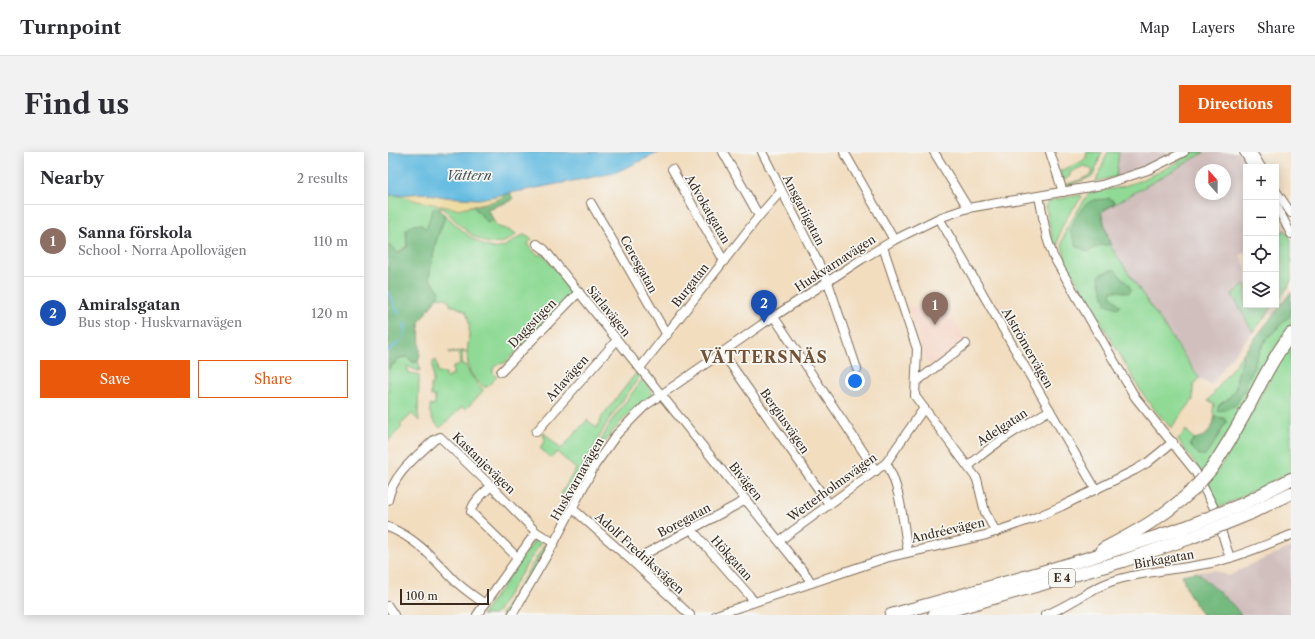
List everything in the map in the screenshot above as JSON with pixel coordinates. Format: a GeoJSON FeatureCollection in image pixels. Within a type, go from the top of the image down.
{"type":"FeatureCollection","features":[{"type":"Feature","properties":{"kind":"highway"},"geometry":{"type":"LineString","coordinates":[[1046,572],[1097,552],[1138,531],[1159,518],[1193,490],[1212,468],[1228,443],[1268,369],[1291,334]]}},
{"type":"Feature","properties":{"kind":"highway","name":"E 4"},"geometry":{"type":"LineString","coordinates":[[1247,509],[1291,479]]}},
{"type":"Feature","properties":{"kind":"highway","name":"E 4"},"geometry":{"type":"LineString","coordinates":[[934,615],[1123,561],[1247,509],[1291,493]]}},
{"type":"Feature","properties":{"kind":"highway","name":"E 4"},"geometry":{"type":"LineString","coordinates":[[891,615],[1046,572],[1120,549],[1188,533]]}},
{"type":"Feature","properties":{"kind":"street"},"geometry":{"type":"LineString","coordinates":[[723,152],[759,216]]}},
{"type":"Feature","properties":{"kind":"street","name":"Ansgariigatan"},"geometry":{"type":"LineString","coordinates":[[762,152],[828,282],[857,369]]}},
{"type":"Feature","properties":{"kind":"street"},"geometry":{"type":"LineString","coordinates":[[844,152],[894,240]]}},
{"type":"Feature","properties":{"kind":"street"},"geometry":{"type":"LineString","coordinates":[[934,152],[968,208]]}},
{"type":"Feature","properties":{"kind":"street"},"geometry":{"type":"LineString","coordinates":[[1050,152],[1063,192]]}},
{"type":"Feature","properties":{"kind":"street","name":"Huskvarnavägen"},"geometry":{"type":"LineString","coordinates":[[512,615],[573,509],[595,465],[617,434],[645,406],[661,394],[774,317],[882,247],[940,218],[968,208],[1102,186],[1148,170],[1184,152]]}},
{"type":"Feature","properties":{"kind":"street"},"geometry":{"type":"LineString","coordinates":[[1244,152],[1251,164]]}},
{"type":"Feature","properties":{"kind":"street"},"geometry":{"type":"LineString","coordinates":[[1252,152],[1259,164]]}},
{"type":"Feature","properties":{"kind":"street","name":"Advokatgatan"},"geometry":{"type":"LineString","coordinates":[[672,169],[724,261]]}},
{"type":"Feature","properties":{"kind":"street","name":"Burgatan"},"geometry":{"type":"LineString","coordinates":[[640,368],[759,216],[781,191]]}},
{"type":"Feature","properties":{"kind":"street"},"geometry":{"type":"LineString","coordinates":[[1039,196],[1047,238],[1059,268],[1135,397],[1195,471],[1213,506],[1230,558]]}},
{"type":"Feature","properties":{"kind":"street","name":"Ceresgatan"},"geometry":{"type":"LineString","coordinates":[[591,203],[667,335]]}},
{"type":"Feature","properties":{"kind":"street"},"geometry":{"type":"LineString","coordinates":[[1282,205],[1291,213]]}},
{"type":"Feature","properties":{"kind":"street"},"geometry":{"type":"LineString","coordinates":[[1282,205],[1291,234]]}},
{"type":"Feature","properties":{"kind":"street","name":"Alströmervägen"},"geometry":{"type":"LineString","coordinates":[[940,218],[943,226],[1096,490]]}},
{"type":"Feature","properties":{"kind":"street","name":"Särlavägen"},"geometry":{"type":"LineString","coordinates":[[537,244],[544,249],[661,394]]}},
{"type":"Feature","properties":{"kind":"street"},"geometry":{"type":"LineString","coordinates":[[882,247],[917,349],[916,396],[969,466],[977,479],[985,512],[996,532]]}},
{"type":"Feature","properties":{"kind":"street","name":"Daggstigen"},"geometry":{"type":"LineString","coordinates":[[501,372],[579,292]]}},
{"type":"Feature","properties":{"kind":"street"},"geometry":{"type":"LineString","coordinates":[[774,317],[876,471]]}},
{"type":"Feature","properties":{"kind":"street","name":"Arlavägen"},"geometry":{"type":"LineString","coordinates":[[536,432],[617,340]]}},
{"type":"Feature","properties":{"kind":"street"},"geometry":{"type":"LineString","coordinates":[[916,382],[966,344]]}},
{"type":"Feature","properties":{"kind":"street","name":"Bergiusvägen"},"geometry":{"type":"LineString","coordinates":[[722,352],[829,504]]}},
{"type":"Feature","properties":{"kind":"street","name":"Bivägen"},"geometry":{"type":"LineString","coordinates":[[661,394],[807,576],[811,583]]}},
{"type":"Feature","properties":{"kind":"street","name":"Wetterholmsvägen"},"geometry":{"type":"LineString","coordinates":[[778,541],[886,463],[924,408]]}},
{"type":"Feature","properties":{"kind":"street","name":"Adelgatan"},"geometry":{"type":"LineString","coordinates":[[969,466],[979,456],[1018,429],[1050,410]]}},
{"type":"Feature","properties":{"kind":"street","name":"Kastanjevägen"},"geometry":{"type":"LineString","coordinates":[[388,500],[397,478],[440,437],[536,532],[554,543]]}},
{"type":"Feature","properties":{"kind":"street","name":"Andréevägen"},"geometry":{"type":"LineString","coordinates":[[716,615],[873,561],[986,535],[1032,519],[1096,490],[1147,463],[1172,442]]}},
{"type":"Feature","properties":{"kind":"street"},"geometry":{"type":"LineString","coordinates":[[886,463],[891,471],[898,497],[908,552]]}},
{"type":"Feature","properties":{"kind":"street"},"geometry":{"type":"LineString","coordinates":[[491,486],[475,504],[471,512],[518,558]]}},
{"type":"Feature","properties":{"kind":"street","name":"Boregatan"},"geometry":{"type":"LineString","coordinates":[[632,561],[746,500]]}},
{"type":"Feature","properties":{"kind":"street","name":"Adolf Fredriksvägen"},"geometry":{"type":"LineString","coordinates":[[573,509],[690,615]]}},
{"type":"Feature","properties":{"kind":"street"},"geometry":{"type":"LineString","coordinates":[[388,527],[412,540],[425,550],[458,583],[485,604]]}},
{"type":"Feature","properties":{"kind":"street","name":"Hökgatan"},"geometry":{"type":"LineString","coordinates":[[692,530],[754,602]]}},
{"type":"Feature","properties":{"kind":"street"},"geometry":{"type":"LineString","coordinates":[[477,615],[536,532]]}},
{"type":"Feature","properties":{"kind":"street","name":"Birkagatan"},"geometry":{"type":"LineString","coordinates":[[1048,615],[1109,582],[1135,575],[1230,558],[1250,552],[1291,535]]}},
{"type":"Feature","properties":{"kind":"street"},"geometry":{"type":"LineString","coordinates":[[388,606],[394,615]]}},
{"type":"Feature","properties":{"kind":"shaded area"},"geometry":{"type":"Polygon","coordinates":[[[1119,152],[1175,152],[1143,168],[1116,177],[1119,152]]]}},
{"type":"Feature","properties":{"kind":"shaded area"},"geometry":{"type":"Polygon","coordinates":[[[1205,152],[1239,152],[1247,164],[1243,164],[1243,253],[1240,255],[1243,261],[1243,286],[1232,294],[1253,332],[1233,355],[1211,385],[1199,378],[1111,247],[1101,211],[1205,152]]]}},
{"type":"Feature","properties":{"kind":"shaded area"},"geometry":{"type":"Polygon","coordinates":[[[1279,220],[1286,230],[1279,234],[1279,220]]]}},
{"type":"Feature","properties":{"kind":"shaded area"},"geometry":{"type":"Polygon","coordinates":[[[941,298],[966,341],[934,366],[927,363],[908,308],[941,298]]]}},
{"type":"Feature","properties":{"kind":"shaded area"},"geometry":{"type":"Polygon","coordinates":[[[1291,547],[1291,615],[1239,615],[1238,611],[1197,572],[1214,570],[1229,576],[1291,547]]]}},
{"type":"Feature","properties":{"kind":"green space"},"geometry":{"type":"Polygon","coordinates":[[[1087,152],[1102,152],[1093,176],[1068,186],[1065,185],[1083,179],[1093,172],[1090,168],[1084,166],[1070,172],[1070,176],[1063,181],[1060,171],[1081,162],[1086,158],[1087,152]]]}},
{"type":"Feature","properties":{"kind":"green space"},"geometry":{"type":"Polygon","coordinates":[[[1108,152],[1119,152],[1116,177],[1096,181],[1108,152]]]}},
{"type":"Feature","properties":{"kind":"green space"},"geometry":{"type":"Polygon","coordinates":[[[1194,152],[1205,152],[1101,212],[1111,247],[1199,378],[1193,387],[1193,400],[1171,428],[1149,403],[1139,388],[1066,262],[1062,244],[1066,229],[1089,193],[1117,188],[1137,182],[1167,168],[1194,152]]]}},
{"type":"Feature","properties":{"kind":"green space"},"geometry":{"type":"Polygon","coordinates":[[[510,193],[513,199],[511,201],[487,209],[493,219],[488,223],[473,206],[494,201],[502,197],[504,194],[510,193]]]}},
{"type":"Feature","properties":{"kind":"green space"},"geometry":{"type":"Polygon","coordinates":[[[388,195],[409,198],[441,206],[462,208],[473,206],[488,223],[493,219],[496,226],[516,234],[506,241],[488,243],[472,235],[444,209],[439,208],[426,229],[398,253],[388,243],[388,195]]]}},
{"type":"Feature","properties":{"kind":"green space"},"geometry":{"type":"Polygon","coordinates":[[[1081,195],[1082,197],[1067,218],[1060,232],[1058,240],[1059,258],[1052,239],[1046,207],[1048,202],[1052,200],[1081,195]]]}},
{"type":"Feature","properties":{"kind":"green space"},"geometry":{"type":"Polygon","coordinates":[[[1110,198],[1115,203],[1101,212],[1110,245],[1101,245],[1088,252],[1077,246],[1070,231],[1082,208],[1094,200],[1110,198]]]}},
{"type":"Feature","properties":{"kind":"green space"},"geometry":{"type":"Polygon","coordinates":[[[439,208],[445,217],[436,241],[429,278],[440,292],[419,322],[419,360],[414,363],[407,357],[399,358],[388,370],[388,243],[398,253],[407,247],[406,230],[412,225],[421,224],[426,229],[433,209],[439,208]]]}},
{"type":"Feature","properties":{"kind":"green space"},"geometry":{"type":"Polygon","coordinates":[[[443,213],[469,236],[492,248],[502,247],[524,235],[532,239],[528,243],[530,247],[536,254],[544,256],[569,286],[570,297],[505,363],[498,364],[493,368],[493,373],[497,377],[487,387],[484,387],[474,377],[468,364],[467,356],[469,327],[466,312],[455,306],[451,306],[447,298],[436,297],[440,292],[429,278],[436,241],[445,217],[443,213]]]}},
{"type":"Feature","properties":{"kind":"green space"},"geometry":{"type":"Polygon","coordinates":[[[1286,230],[1291,240],[1291,280],[1288,287],[1279,299],[1279,236],[1279,234],[1286,230]]]}},
{"type":"Feature","properties":{"kind":"green space"},"geometry":{"type":"Polygon","coordinates":[[[1114,269],[1129,285],[1131,291],[1128,293],[1112,291],[1111,295],[1120,306],[1118,308],[1106,304],[1099,277],[1101,274],[1114,269]]]}},
{"type":"Feature","properties":{"kind":"green space"},"geometry":{"type":"Polygon","coordinates":[[[1243,286],[1243,308],[1272,308],[1253,332],[1232,294],[1243,286]]]}},
{"type":"Feature","properties":{"kind":"green space"},"geometry":{"type":"Polygon","coordinates":[[[1291,292],[1291,314],[1265,341],[1236,405],[1225,410],[1217,411],[1219,405],[1229,398],[1236,388],[1237,377],[1243,357],[1242,355],[1291,292]]]}},
{"type":"Feature","properties":{"kind":"green space"},"geometry":{"type":"Polygon","coordinates":[[[1291,314],[1291,324],[1270,356],[1230,430],[1202,473],[1178,440],[1186,430],[1194,439],[1190,443],[1214,443],[1226,422],[1225,419],[1215,416],[1213,412],[1214,404],[1208,401],[1242,355],[1243,357],[1237,377],[1236,388],[1229,398],[1219,405],[1236,405],[1265,341],[1291,314]]]}},
{"type":"Feature","properties":{"kind":"green space"},"geometry":{"type":"Polygon","coordinates":[[[1291,342],[1291,472],[1219,508],[1208,483],[1231,451],[1282,355],[1291,342]]]}},
{"type":"Feature","properties":{"kind":"green space"},"geometry":{"type":"Polygon","coordinates":[[[466,351],[462,352],[462,365],[466,365],[469,373],[483,390],[466,409],[462,407],[440,428],[433,420],[430,413],[430,405],[435,405],[435,396],[431,396],[431,384],[433,383],[433,362],[436,360],[438,373],[446,373],[446,378],[449,378],[450,375],[453,375],[453,366],[460,365],[459,353],[449,352],[466,351]]]}},
{"type":"Feature","properties":{"kind":"green space"},"geometry":{"type":"Polygon","coordinates":[[[407,357],[414,363],[418,361],[420,370],[418,371],[407,366],[409,373],[419,376],[419,421],[412,414],[400,425],[402,427],[388,441],[388,370],[399,358],[407,357]]]}},
{"type":"Feature","properties":{"kind":"green space"},"geometry":{"type":"Polygon","coordinates":[[[637,372],[640,376],[609,419],[568,495],[564,497],[561,494],[576,469],[557,452],[551,458],[540,448],[545,440],[542,431],[561,449],[587,420],[597,428],[603,415],[637,372]]]}},
{"type":"Feature","properties":{"kind":"green space"},"geometry":{"type":"Polygon","coordinates":[[[642,380],[645,381],[652,391],[652,395],[630,412],[612,432],[569,501],[612,420],[642,380]]]}},
{"type":"Feature","properties":{"kind":"green space"},"geometry":{"type":"Polygon","coordinates":[[[1215,416],[1225,419],[1226,422],[1206,455],[1199,455],[1190,444],[1194,439],[1209,432],[1215,416]]]}},
{"type":"Feature","properties":{"kind":"green space"},"geometry":{"type":"Polygon","coordinates":[[[539,539],[541,542],[495,615],[482,615],[535,540],[539,539]]]}},
{"type":"Feature","properties":{"kind":"green space"},"geometry":{"type":"Polygon","coordinates":[[[545,544],[545,548],[510,610],[506,615],[501,615],[545,544]]]}},
{"type":"Feature","properties":{"kind":"green space"},"geometry":{"type":"Polygon","coordinates":[[[1197,572],[1233,605],[1241,615],[1202,615],[1188,592],[1182,575],[1197,572]]]}},
{"type":"Feature","properties":{"kind":"sand"},"geometry":{"type":"Polygon","coordinates":[[[410,193],[479,199],[504,194],[503,197],[494,201],[457,209],[417,201],[399,195],[410,193]]]}},
{"type":"Feature","properties":{"kind":"water","name":"Vättern"},"geometry":{"type":"Polygon","coordinates":[[[388,152],[660,152],[614,173],[479,199],[446,197],[423,193],[388,195],[388,152]]]}},
{"type":"Feature","properties":{"kind":"waterway"},"geometry":{"type":"LineString","coordinates":[[388,292],[399,314]]}},
{"type":"Feature","properties":{"kind":"waterway"},"geometry":{"type":"LineString","coordinates":[[404,323],[406,329],[404,338]]}},
{"type":"Feature","properties":{"kind":"waterway"},"geometry":{"type":"LineString","coordinates":[[388,351],[400,342]]}},
{"type":"Feature","properties":{"kind":"place","name":"Amiralsgatan"},"geometry":{"type":"Point","coordinates":[764,323]}},
{"type":"Feature","properties":{"kind":"place","name":"Sanna förskola"},"geometry":{"type":"Point","coordinates":[935,325]}},
{"type":"Feature","properties":{"kind":"district","name":"VÄTTERSNÄS"},"geometry":{"type":"Point","coordinates":[764,357]}}]}
